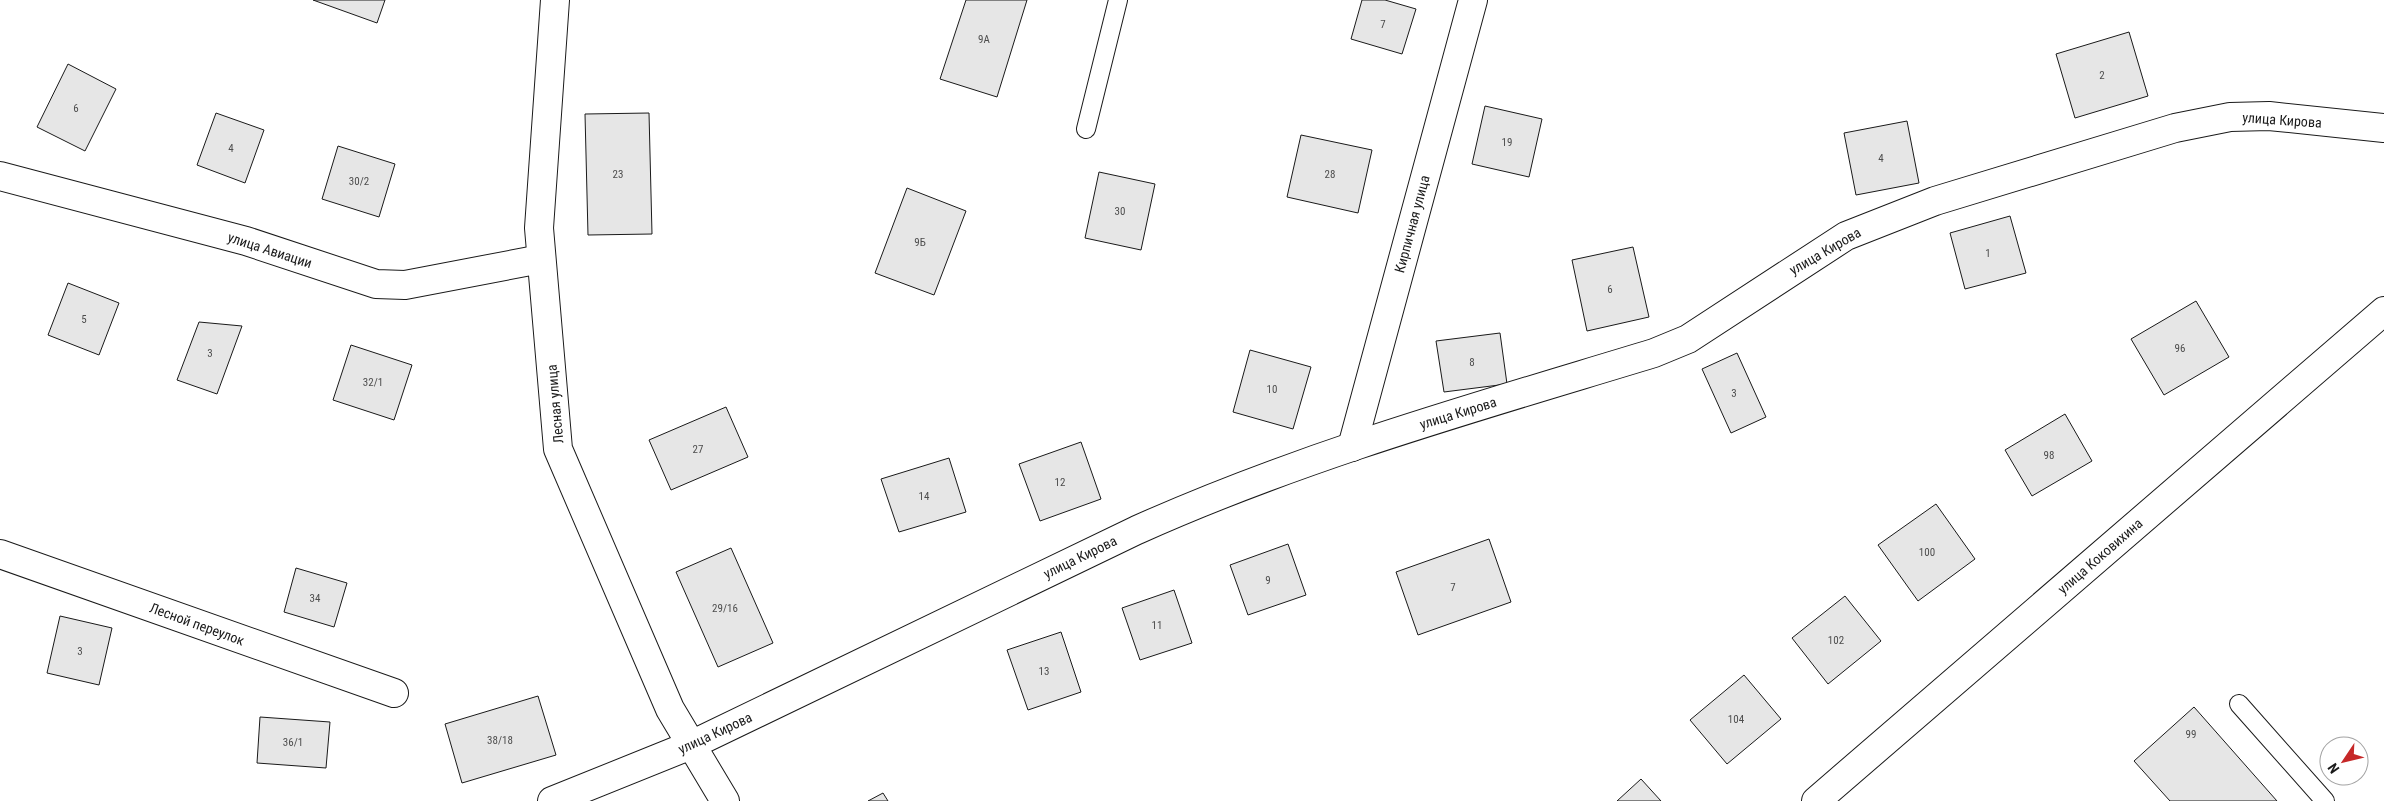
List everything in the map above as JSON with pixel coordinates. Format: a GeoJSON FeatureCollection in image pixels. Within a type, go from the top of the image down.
{"type":"FeatureCollection","features":[{"type":"Feature","properties":{"kind":"street","name":"Лесная улица"},"geometry":{"type":"LineString","coordinates":[[555,0],[539,228],[558,449],[670,709],[725,801]]}},
{"type":"Feature","properties":{"kind":"street","name":"Кирпичная улица"},"geometry":{"type":"LineString","coordinates":[[1352,447],[1473,0]]}},
{"type":"Feature","properties":{"kind":"street","name":"улица Кирова"},"geometry":{"type":"LineString","coordinates":[[552,801],[692,745],[1154,522],[1278,471],[1654,353],[1679,343],[1846,236],[1935,201],[2175,128],[2230,117],[2269,116],[2384,128]]}},
{"type":"Feature","properties":{"kind":"street","name":"улица Авиации"},"geometry":{"type":"LineString","coordinates":[[0,176],[246,241],[376,284],[405,285],[542,259]]}},
{"type":"Feature","properties":{"kind":"street","name":"улица Коковихина"},"geometry":{"type":"LineString","coordinates":[[1816,801],[2384,311]]}},
{"type":"Feature","properties":{"kind":"street","name":"Лесной переулок"},"geometry":{"type":"LineString","coordinates":[[0,554],[394,694]]}},
{"type":"Feature","properties":{"kind":"lane"},"geometry":{"type":"LineString","coordinates":[[1086,129],[1118,0]]}},
{"type":"Feature","properties":{"kind":"lane"},"geometry":{"type":"LineString","coordinates":[[2239,704],[2325,801]]}},
{"type":"Feature","properties":{"kind":"building"},"geometry":{"type":"Polygon","coordinates":[[[313,0],[385,0],[377,23],[313,0]]]}},
{"type":"Feature","properties":{"kind":"building"},"geometry":{"type":"Polygon","coordinates":[[[966,0],[1027,0],[997,97],[940,79],[966,0]]]}},
{"type":"Feature","properties":{"kind":"building"},"geometry":{"type":"Polygon","coordinates":[[[1362,0],[1385,0],[1416,9],[1402,54],[1351,39],[1362,0]]]}},
{"type":"Feature","properties":{"kind":"building"},"geometry":{"type":"Polygon","coordinates":[[[2129,32],[2148,96],[2075,118],[2056,54],[2129,32]]]}},
{"type":"Feature","properties":{"kind":"building"},"geometry":{"type":"Polygon","coordinates":[[[68,64],[116,89],[85,151],[37,127],[68,64]]]}},
{"type":"Feature","properties":{"kind":"building"},"geometry":{"type":"Polygon","coordinates":[[[1485,106],[1542,119],[1529,177],[1472,164],[1485,106]]]}},
{"type":"Feature","properties":{"kind":"building"},"geometry":{"type":"Polygon","coordinates":[[[216,113],[264,130],[245,183],[197,165],[216,113]]]}},
{"type":"Feature","properties":{"kind":"building"},"geometry":{"type":"Polygon","coordinates":[[[649,113],[652,234],[588,235],[585,114],[649,113]]]}},
{"type":"Feature","properties":{"kind":"building"},"geometry":{"type":"Polygon","coordinates":[[[1907,121],[1919,183],[1856,195],[1844,133],[1907,121]]]}},
{"type":"Feature","properties":{"kind":"building"},"geometry":{"type":"Polygon","coordinates":[[[1301,135],[1372,150],[1358,213],[1287,197],[1301,135]]]}},
{"type":"Feature","properties":{"kind":"building"},"geometry":{"type":"Polygon","coordinates":[[[338,146],[395,164],[379,217],[322,199],[338,146]]]}},
{"type":"Feature","properties":{"kind":"building"},"geometry":{"type":"Polygon","coordinates":[[[1099,172],[1155,184],[1141,250],[1085,238],[1099,172]]]}},
{"type":"Feature","properties":{"kind":"building"},"geometry":{"type":"Polygon","coordinates":[[[907,188],[966,211],[934,295],[875,273],[907,188]]]}},
{"type":"Feature","properties":{"kind":"building"},"geometry":{"type":"Polygon","coordinates":[[[2010,216],[2026,273],[1965,289],[1950,233],[2010,216]]]}},
{"type":"Feature","properties":{"kind":"building"},"geometry":{"type":"Polygon","coordinates":[[[1633,247],[1649,317],[1587,331],[1572,260],[1633,247]]]}},
{"type":"Feature","properties":{"kind":"building"},"geometry":{"type":"Polygon","coordinates":[[[68,283],[119,303],[99,355],[48,335],[68,283]]]}},
{"type":"Feature","properties":{"kind":"building"},"geometry":{"type":"Polygon","coordinates":[[[2196,301],[2229,357],[2164,395],[2131,339],[2196,301]]]}},
{"type":"Feature","properties":{"kind":"building"},"geometry":{"type":"Polygon","coordinates":[[[199,322],[242,326],[217,394],[177,380],[199,322]]]}},
{"type":"Feature","properties":{"kind":"building"},"geometry":{"type":"Polygon","coordinates":[[[1500,333],[1507,384],[1444,392],[1436,341],[1500,333]]]}},
{"type":"Feature","properties":{"kind":"building"},"geometry":{"type":"Polygon","coordinates":[[[351,345],[412,365],[394,420],[333,400],[351,345]]]}},
{"type":"Feature","properties":{"kind":"building"},"geometry":{"type":"Polygon","coordinates":[[[1250,350],[1311,367],[1293,429],[1233,412],[1250,350]]]}},
{"type":"Feature","properties":{"kind":"building"},"geometry":{"type":"Polygon","coordinates":[[[1737,353],[1766,417],[1731,433],[1702,369],[1737,353]]]}},
{"type":"Feature","properties":{"kind":"building"},"geometry":{"type":"Polygon","coordinates":[[[726,407],[748,457],[671,490],[649,440],[726,407]]]}},
{"type":"Feature","properties":{"kind":"building"},"geometry":{"type":"Polygon","coordinates":[[[2065,414],[2092,461],[2032,496],[2005,450],[2065,414]]]}},
{"type":"Feature","properties":{"kind":"building"},"geometry":{"type":"Polygon","coordinates":[[[1081,442],[1101,499],[1040,521],[1019,464],[1081,442]]]}},
{"type":"Feature","properties":{"kind":"building"},"geometry":{"type":"Polygon","coordinates":[[[949,458],[966,512],[899,532],[881,479],[949,458]]]}},
{"type":"Feature","properties":{"kind":"building"},"geometry":{"type":"Polygon","coordinates":[[[1936,504],[1975,559],[1918,601],[1878,545],[1936,504]]]}},
{"type":"Feature","properties":{"kind":"building"},"geometry":{"type":"Polygon","coordinates":[[[1489,539],[1511,602],[1418,635],[1396,572],[1489,539]]]}},
{"type":"Feature","properties":{"kind":"building"},"geometry":{"type":"Polygon","coordinates":[[[1288,544],[1306,595],[1248,615],[1230,565],[1288,544]]]}},
{"type":"Feature","properties":{"kind":"building"},"geometry":{"type":"Polygon","coordinates":[[[731,548],[773,643],[718,667],[676,572],[731,548]]]}},
{"type":"Feature","properties":{"kind":"building"},"geometry":{"type":"Polygon","coordinates":[[[296,568],[347,583],[334,627],[284,612],[296,568]]]}},
{"type":"Feature","properties":{"kind":"building"},"geometry":{"type":"Polygon","coordinates":[[[1174,590],[1192,643],[1140,660],[1122,608],[1174,590]]]}},
{"type":"Feature","properties":{"kind":"building"},"geometry":{"type":"Polygon","coordinates":[[[1845,596],[1881,641],[1828,684],[1792,638],[1845,596]]]}},
{"type":"Feature","properties":{"kind":"building"},"geometry":{"type":"Polygon","coordinates":[[[60,616],[112,628],[99,685],[47,673],[60,616]]]}},
{"type":"Feature","properties":{"kind":"building"},"geometry":{"type":"Polygon","coordinates":[[[1061,632],[1081,692],[1028,710],[1007,650],[1061,632]]]}},
{"type":"Feature","properties":{"kind":"building"},"geometry":{"type":"Polygon","coordinates":[[[1744,675],[1781,719],[1727,764],[1690,720],[1744,675]]]}},
{"type":"Feature","properties":{"kind":"building"},"geometry":{"type":"Polygon","coordinates":[[[538,696],[556,755],[462,783],[445,724],[538,696]]]}},
{"type":"Feature","properties":{"kind":"building"},"geometry":{"type":"Polygon","coordinates":[[[2194,707],[2277,801],[2170,801],[2134,761],[2194,707]]]}},
{"type":"Feature","properties":{"kind":"building"},"geometry":{"type":"Polygon","coordinates":[[[260,717],[330,722],[326,768],[257,763],[260,717]]]}},
{"type":"Feature","properties":{"kind":"building"},"geometry":{"type":"Polygon","coordinates":[[[1641,779],[1661,801],[1617,801],[1641,779]]]}},
{"type":"Feature","properties":{"kind":"building"},"geometry":{"type":"Polygon","coordinates":[[[883,793],[888,801],[868,801],[883,793]]]}}]}
